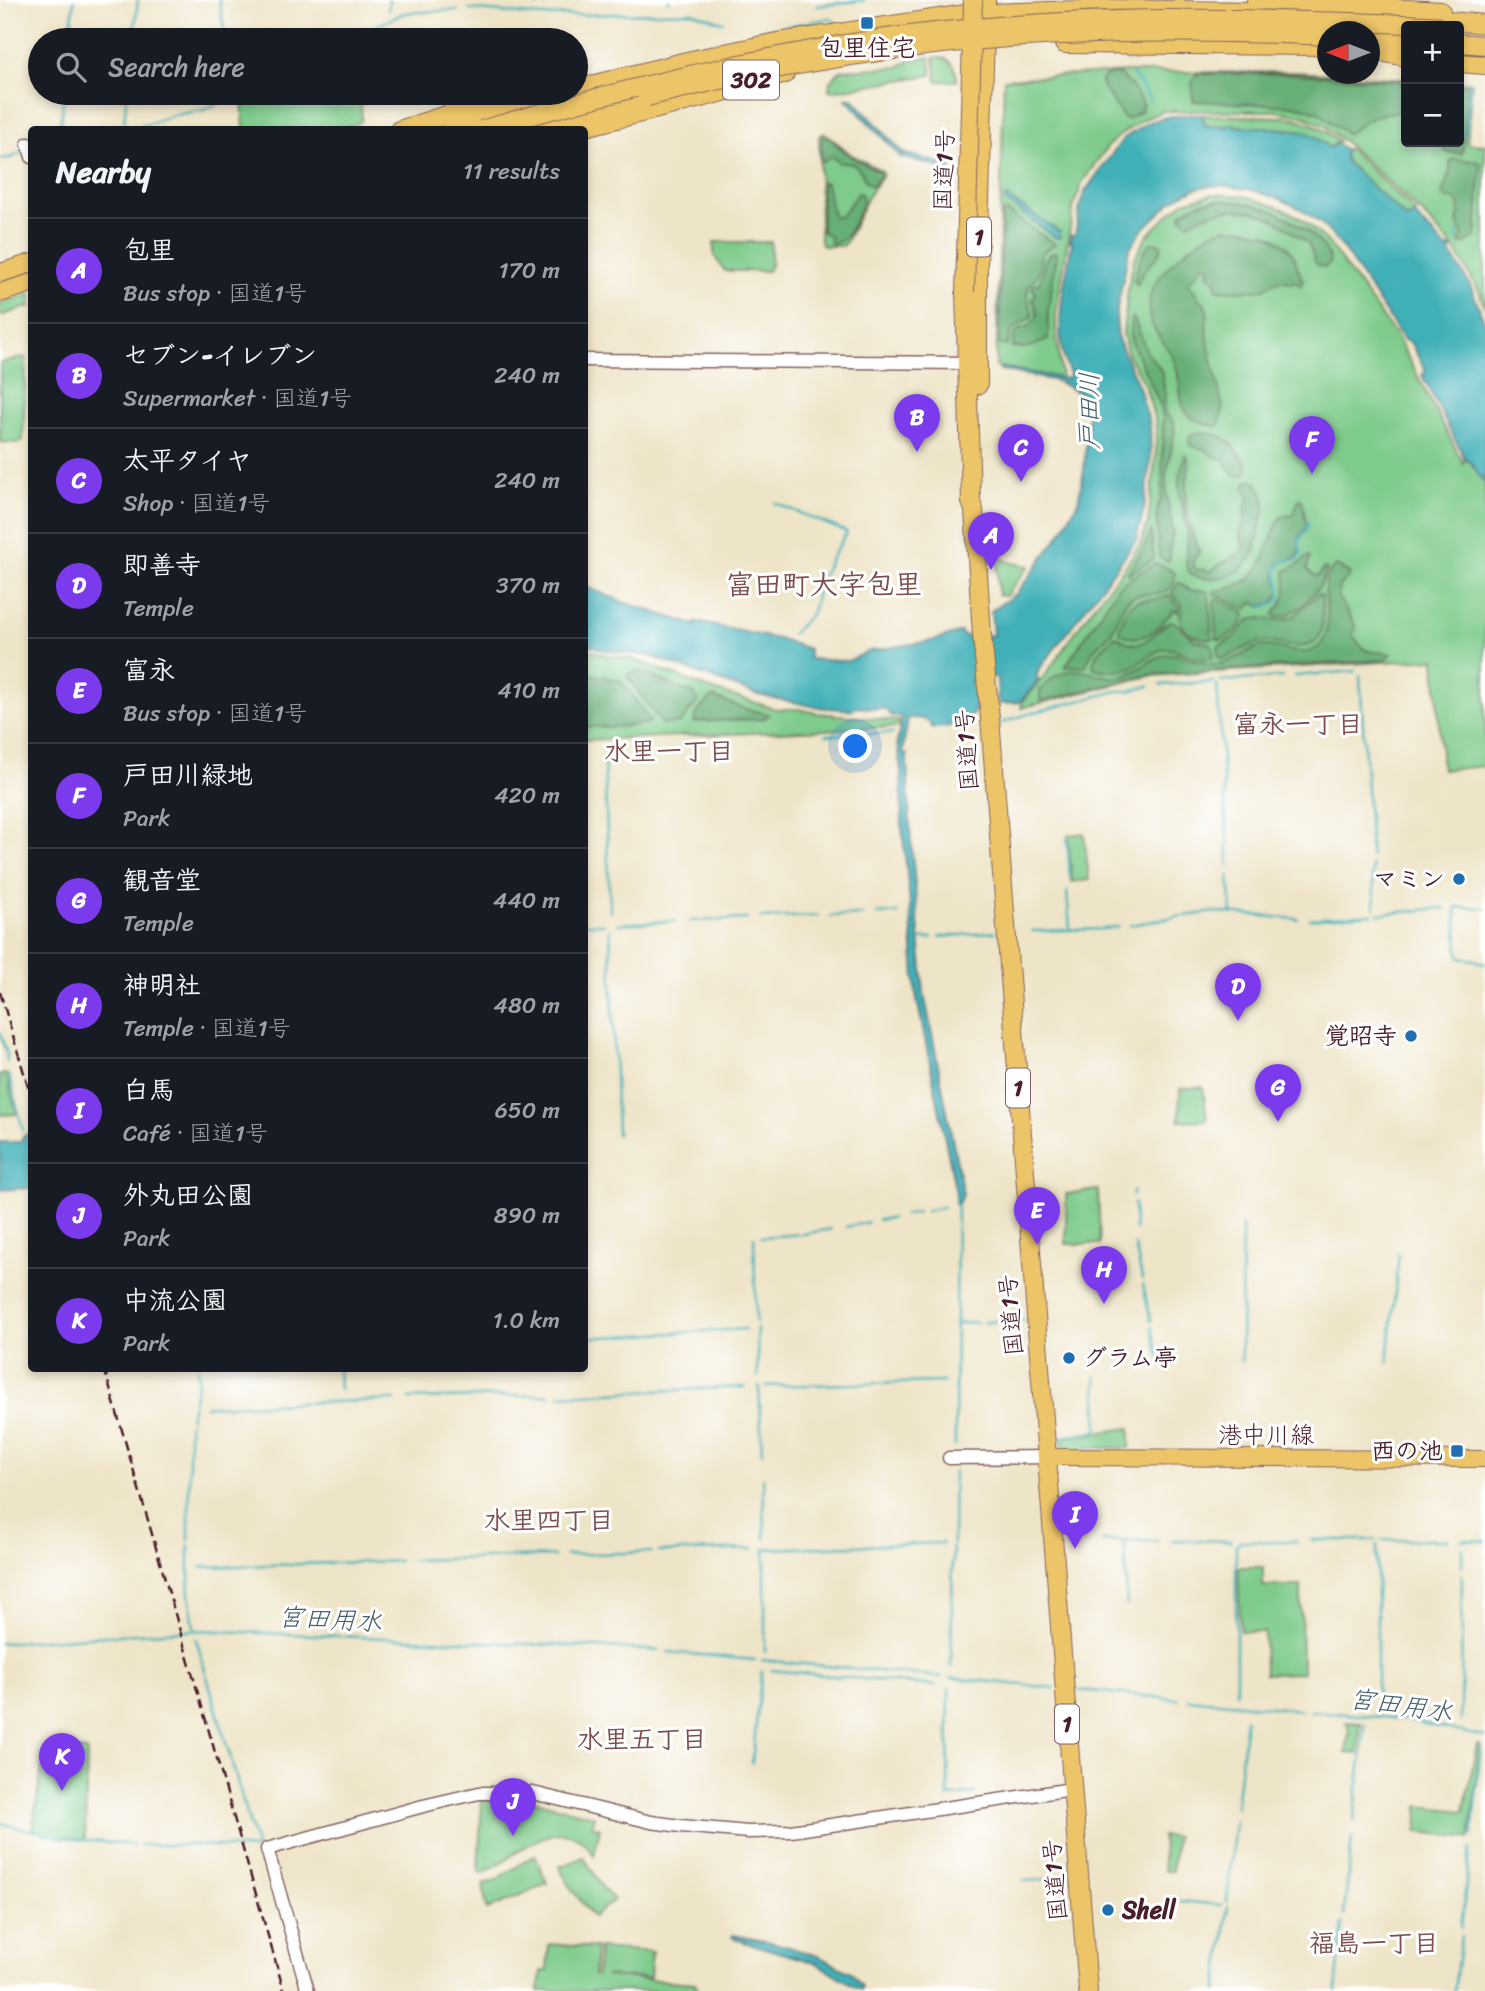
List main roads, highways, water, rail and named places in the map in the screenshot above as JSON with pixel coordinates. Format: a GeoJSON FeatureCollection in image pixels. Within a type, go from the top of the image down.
{"type":"FeatureCollection","features":[{"type":"Feature","properties":{"kind":"highway"},"geometry":{"type":"LineString","coordinates":[[1106,9],[1156,0]]}},
{"type":"Feature","properties":{"kind":"highway"},"geometry":{"type":"LineString","coordinates":[[1256,0],[1485,13]]}},
{"type":"Feature","properties":{"kind":"highway","name":"302"},"geometry":{"type":"LineString","coordinates":[[588,86],[772,43],[872,29],[976,4],[1343,14],[1485,24]]}},
{"type":"Feature","properties":{"kind":"highway","name":"1"},"geometry":{"type":"LineString","coordinates":[[969,358],[958,312],[958,278],[966,44],[976,4]]}},
{"type":"Feature","properties":{"kind":"highway","name":"1"},"geometry":{"type":"LineString","coordinates":[[976,4],[985,48],[976,425]]}},
{"type":"Feature","properties":{"kind":"highway","name":"国道1号"},"geometry":{"type":"LineString","coordinates":[[976,4],[968,292],[971,502],[974,510],[1088,1991]]}},
{"type":"Feature","properties":{"kind":"highway"},"geometry":{"type":"LineString","coordinates":[[588,99],[709,70],[813,49],[918,34],[1134,19],[1223,18],[1401,25]]}},
{"type":"Feature","properties":{"kind":"highway"},"geometry":{"type":"LineString","coordinates":[[1464,28],[1485,30]]}},
{"type":"Feature","properties":{"kind":"highway"},"geometry":{"type":"LineString","coordinates":[[872,29],[895,40],[966,44]]}},
{"type":"Feature","properties":{"kind":"highway"},"geometry":{"type":"LineString","coordinates":[[537,126],[657,94],[757,73],[920,47],[1062,35],[1215,33],[1317,36]]}},
{"type":"Feature","properties":{"kind":"highway"},"geometry":{"type":"LineString","coordinates":[[1380,39],[1401,40]]}},
{"type":"Feature","properties":{"kind":"highway","name":"302"},"geometry":{"type":"LineString","coordinates":[[552,126],[605,109],[738,82],[966,44],[985,48],[1078,43],[1317,46]]}},
{"type":"Feature","properties":{"kind":"highway"},"geometry":{"type":"LineString","coordinates":[[1464,43],[1485,45]]}},
{"type":"Feature","properties":{"kind":"highway"},"geometry":{"type":"LineString","coordinates":[[1380,49],[1401,50]]}},
{"type":"Feature","properties":{"kind":"highway"},"geometry":{"type":"LineString","coordinates":[[1380,51],[1401,56]]}},
{"type":"Feature","properties":{"kind":"highway"},"geometry":{"type":"LineString","coordinates":[[1464,53],[1485,55]]}},
{"type":"Feature","properties":{"kind":"highway"},"geometry":{"type":"LineString","coordinates":[[1464,63],[1485,65]]}},
{"type":"Feature","properties":{"kind":"highway"},"geometry":{"type":"LineString","coordinates":[[588,75],[618,69],[669,65]]}},
{"type":"Feature","properties":{"kind":"highway"},"geometry":{"type":"LineString","coordinates":[[588,127],[733,91],[785,75]]}},
{"type":"Feature","properties":{"kind":"highway"},"geometry":{"type":"LineString","coordinates":[[411,126],[477,105]]}},
{"type":"Feature","properties":{"kind":"highway"},"geometry":{"type":"LineString","coordinates":[[462,126],[526,105]]}},
{"type":"Feature","properties":{"kind":"highway"},"geometry":{"type":"LineString","coordinates":[[495,126],[568,105]]}},
{"type":"Feature","properties":{"kind":"highway"},"geometry":{"type":"LineString","coordinates":[[0,273],[28,264]]}},
{"type":"Feature","properties":{"kind":"highway"},"geometry":{"type":"LineString","coordinates":[[0,279],[28,270]]}},
{"type":"Feature","properties":{"kind":"highway"},"geometry":{"type":"LineString","coordinates":[[0,293],[28,285]]}},
{"type":"Feature","properties":{"kind":"highway"},"geometry":{"type":"LineString","coordinates":[[0,300],[28,291]]}},
{"type":"Feature","properties":{"kind":"highway","name":"国道1号"},"geometry":{"type":"LineString","coordinates":[[969,358],[976,425],[977,502],[974,510]]}},
{"type":"Feature","properties":{"kind":"main road","name":"港中川線"},"geometry":{"type":"LineString","coordinates":[[1048,1457],[1485,1459]]}},
{"type":"Feature","properties":{"kind":"water"},"geometry":{"type":"Polygon","coordinates":[[[852,98],[903,153],[951,166],[951,170],[901,157],[846,99],[852,98]]]}},
{"type":"Feature","properties":{"kind":"water","name":"戸田川"},"geometry":{"type":"Polygon","coordinates":[[[1202,115],[1205,125],[1228,127],[1235,124],[1304,132],[1313,135],[1330,148],[1336,143],[1346,150],[1344,155],[1347,163],[1407,219],[1414,214],[1447,249],[1452,249],[1450,252],[1470,285],[1485,323],[1485,484],[1471,463],[1465,459],[1422,375],[1426,372],[1411,343],[1404,340],[1340,244],[1321,223],[1278,198],[1251,190],[1206,186],[1181,195],[1143,229],[1129,249],[1116,314],[1118,339],[1139,387],[1150,425],[1151,458],[1144,509],[1136,540],[1037,672],[1036,677],[1039,680],[1020,702],[998,703],[997,677],[974,679],[976,707],[965,720],[933,728],[922,719],[908,718],[903,753],[907,755],[910,828],[924,993],[963,1194],[957,1206],[916,994],[897,742],[902,717],[890,715],[886,709],[817,707],[758,695],[651,656],[604,650],[588,644],[588,588],[695,625],[696,622],[783,640],[809,649],[809,659],[848,661],[870,651],[931,641],[961,632],[962,635],[972,637],[993,635],[991,611],[1017,593],[1061,533],[1078,502],[1084,470],[1089,402],[1087,397],[1057,381],[1000,370],[1000,367],[1067,379],[1070,374],[1061,342],[1061,309],[1071,235],[1075,235],[1081,202],[1086,190],[1123,139],[1147,123],[1166,117],[1202,115]]]}},
{"type":"Feature","properties":{"kind":"water"},"geometry":{"type":"Polygon","coordinates":[[[1007,197],[1060,232],[1060,238],[1004,200],[1007,197]]]}},
{"type":"Feature","properties":{"kind":"water"},"geometry":{"type":"Polygon","coordinates":[[[28,1134],[28,1188],[0,1190],[0,1142],[21,1142],[23,1136],[28,1134]]]}},
{"type":"Feature","properties":{"kind":"water"},"geometry":{"type":"Polygon","coordinates":[[[733,1935],[775,1943],[818,1956],[851,1972],[862,1986],[861,1990],[816,1963],[744,1942],[732,1937],[733,1935]]]}},
{"type":"Feature","properties":{"kind":"waterway"},"geometry":{"type":"LineString","coordinates":[[71,28],[74,0]]}},
{"type":"Feature","properties":{"kind":"waterway"},"geometry":{"type":"LineString","coordinates":[[134,28],[138,0]]}},
{"type":"Feature","properties":{"kind":"waterway"},"geometry":{"type":"LineString","coordinates":[[219,0],[224,28]]}},
{"type":"Feature","properties":{"kind":"waterway"},"geometry":{"type":"LineString","coordinates":[[388,10],[389,0]]}},
{"type":"Feature","properties":{"kind":"waterway"},"geometry":{"type":"LineString","coordinates":[[537,6],[538,0]]}},
{"type":"Feature","properties":{"kind":"waterway"},"geometry":{"type":"LineString","coordinates":[[817,6],[864,0]]}},
{"type":"Feature","properties":{"kind":"waterway"},"geometry":{"type":"LineString","coordinates":[[469,9],[542,16],[692,12],[723,22]]}},
{"type":"Feature","properties":{"kind":"waterway"},"geometry":{"type":"LineString","coordinates":[[372,28],[404,13],[458,10]]}},
{"type":"Feature","properties":{"kind":"waterway"},"geometry":{"type":"LineString","coordinates":[[754,32],[831,18],[839,27]]}},
{"type":"Feature","properties":{"kind":"waterway"},"geometry":{"type":"LineString","coordinates":[[1125,51],[1128,60]]}},
{"type":"Feature","properties":{"kind":"waterway"},"geometry":{"type":"LineString","coordinates":[[1133,74],[1151,101]]}},
{"type":"Feature","properties":{"kind":"waterway"},"geometry":{"type":"LineString","coordinates":[[1466,134],[1470,84]]}},
{"type":"Feature","properties":{"kind":"waterway"},"geometry":{"type":"LineString","coordinates":[[60,126],[63,105]]}},
{"type":"Feature","properties":{"kind":"waterway"},"geometry":{"type":"LineString","coordinates":[[124,121],[126,105]]}},
{"type":"Feature","properties":{"kind":"waterway"},"geometry":{"type":"LineString","coordinates":[[142,126],[214,105]]}},
{"type":"Feature","properties":{"kind":"waterway"},"geometry":{"type":"LineString","coordinates":[[0,159],[25,151]]}},
{"type":"Feature","properties":{"kind":"waterway"},"geometry":{"type":"LineString","coordinates":[[1457,239],[1458,232]]}},
{"type":"Feature","properties":{"kind":"waterway"},"geometry":{"type":"LineString","coordinates":[[775,503],[847,532],[821,580]]}},
{"type":"Feature","properties":{"kind":"waterway"},"geometry":{"type":"LineString","coordinates":[[1261,607],[1271,605],[1280,598],[1277,568],[1284,561],[1297,560],[1301,555],[1299,540],[1309,522]]}},
{"type":"Feature","properties":{"kind":"waterway"},"geometry":{"type":"LineString","coordinates":[[792,634],[812,613],[819,584]]}},
{"type":"Feature","properties":{"kind":"waterway"},"geometry":{"type":"LineString","coordinates":[[1295,676],[1355,671]]}},
{"type":"Feature","properties":{"kind":"waterway"},"geometry":{"type":"LineString","coordinates":[[1360,676],[1371,856]]}},
{"type":"Feature","properties":{"kind":"waterway"},"geometry":{"type":"LineString","coordinates":[[1221,681],[1283,677]]}},
{"type":"Feature","properties":{"kind":"waterway"},"geometry":{"type":"LineString","coordinates":[[1161,685],[1213,682]]}},
{"type":"Feature","properties":{"kind":"waterway"},"geometry":{"type":"LineString","coordinates":[[1217,684],[1229,865]]}},
{"type":"Feature","properties":{"kind":"waterway"},"geometry":{"type":"LineString","coordinates":[[1001,723],[1117,691],[1149,686]]}},
{"type":"Feature","properties":{"kind":"waterway"},"geometry":{"type":"LineString","coordinates":[[826,735],[893,733]]}},
{"type":"Feature","properties":{"kind":"waterway"},"geometry":{"type":"LineString","coordinates":[[604,755],[610,912]]}},
{"type":"Feature","properties":{"kind":"waterway"},"geometry":{"type":"LineString","coordinates":[[1067,839],[1070,877]]}},
{"type":"Feature","properties":{"kind":"waterway"},"geometry":{"type":"LineString","coordinates":[[1372,865],[1375,909]]}},
{"type":"Feature","properties":{"kind":"waterway"},"geometry":{"type":"LineString","coordinates":[[1229,875],[1232,914]]}},
{"type":"Feature","properties":{"kind":"waterway"},"geometry":{"type":"LineString","coordinates":[[1067,892],[1070,930]]}},
{"type":"Feature","properties":{"kind":"waterway"},"geometry":{"type":"LineString","coordinates":[[1485,908],[1456,907],[1460,958],[1485,964]]}},
{"type":"Feature","properties":{"kind":"waterway"},"geometry":{"type":"LineString","coordinates":[[1378,914],[1445,908]]}},
{"type":"Feature","properties":{"kind":"waterway"},"geometry":{"type":"LineString","coordinates":[[1185,916],[1214,912],[1298,919]]}},
{"type":"Feature","properties":{"kind":"waterway"},"geometry":{"type":"LineString","coordinates":[[877,914],[898,913]]}},
{"type":"Feature","properties":{"kind":"waterway"},"geometry":{"type":"LineString","coordinates":[[1310,919],[1372,914]]}},
{"type":"Feature","properties":{"kind":"waterway"},"geometry":{"type":"LineString","coordinates":[[831,916],[862,915]]}},
{"type":"Feature","properties":{"kind":"waterway"},"geometry":{"type":"LineString","coordinates":[[760,918],[818,916]]}},
{"type":"Feature","properties":{"kind":"waterway"},"geometry":{"type":"LineString","coordinates":[[1130,925],[1181,916]]}},
{"type":"Feature","properties":{"kind":"waterway"},"geometry":{"type":"LineString","coordinates":[[690,921],[747,919]]}},
{"type":"Feature","properties":{"kind":"waterway"},"geometry":{"type":"LineString","coordinates":[[618,924],[675,921]]}},
{"type":"Feature","properties":{"kind":"waterway"},"geometry":{"type":"LineString","coordinates":[[588,924],[604,924]]}},
{"type":"Feature","properties":{"kind":"waterway"},"geometry":{"type":"LineString","coordinates":[[1032,931],[1118,927]]}},
{"type":"Feature","properties":{"kind":"waterway"},"geometry":{"type":"LineString","coordinates":[[610,930],[617,1135]]}},
{"type":"Feature","properties":{"kind":"waterway"},"geometry":{"type":"LineString","coordinates":[[940,937],[995,932]]}},
{"type":"Feature","properties":{"kind":"waterway"},"geometry":{"type":"LineString","coordinates":[[921,939],[932,938]]}},
{"type":"Feature","properties":{"kind":"waterway"},"geometry":{"type":"LineString","coordinates":[[0,1033],[7,1062]]}},
{"type":"Feature","properties":{"kind":"waterway"},"geometry":{"type":"LineString","coordinates":[[9,1075],[23,1130]]}},
{"type":"Feature","properties":{"kind":"waterway"},"geometry":{"type":"LineString","coordinates":[[955,1446],[957,1202]]}},
{"type":"Feature","properties":{"kind":"waterway"},"geometry":{"type":"LineString","coordinates":[[1134,1203],[1135,1230]]}},
{"type":"Feature","properties":{"kind":"waterway"},"geometry":{"type":"LineString","coordinates":[[926,1211],[943,1207]]}},
{"type":"Feature","properties":{"kind":"waterway"},"geometry":{"type":"LineString","coordinates":[[904,1215],[918,1212]]}},
{"type":"Feature","properties":{"kind":"waterway"},"geometry":{"type":"LineString","coordinates":[[878,1220],[891,1218]]}},
{"type":"Feature","properties":{"kind":"waterway"},"geometry":{"type":"LineString","coordinates":[[846,1227],[868,1222]]}},
{"type":"Feature","properties":{"kind":"waterway"},"geometry":{"type":"LineString","coordinates":[[1241,1361],[1242,1225]]}},
{"type":"Feature","properties":{"kind":"waterway"},"geometry":{"type":"LineString","coordinates":[[761,1237],[831,1229]]}},
{"type":"Feature","properties":{"kind":"waterway"},"geometry":{"type":"LineString","coordinates":[[754,1237],[756,1322]]}},
{"type":"Feature","properties":{"kind":"waterway"},"geometry":{"type":"LineString","coordinates":[[1135,1245],[1142,1279]]}},
{"type":"Feature","properties":{"kind":"waterway"},"geometry":{"type":"LineString","coordinates":[[1388,1362],[1399,1253]]}},
{"type":"Feature","properties":{"kind":"waterway"},"geometry":{"type":"LineString","coordinates":[[1143,1285],[1151,1321]]}},
{"type":"Feature","properties":{"kind":"waterway"},"geometry":{"type":"LineString","coordinates":[[984,1322],[1026,1320]]}},
{"type":"Feature","properties":{"kind":"waterway"},"geometry":{"type":"LineString","coordinates":[[955,1324],[977,1322]]}},
{"type":"Feature","properties":{"kind":"waterway"},"geometry":{"type":"LineString","coordinates":[[757,1328],[758,1376]]}},
{"type":"Feature","properties":{"kind":"waterway"},"geometry":{"type":"LineString","coordinates":[[1152,1328],[1159,1358]]}},
{"type":"Feature","properties":{"kind":"waterway"},"geometry":{"type":"LineString","coordinates":[[588,1338],[745,1329]]}},
{"type":"Feature","properties":{"kind":"waterway"},"geometry":{"type":"LineString","coordinates":[[190,1418],[198,1372]]}},
{"type":"Feature","properties":{"kind":"waterway"},"geometry":{"type":"LineString","coordinates":[[338,1372],[339,1390]]}},
{"type":"Feature","properties":{"kind":"waterway"},"geometry":{"type":"LineString","coordinates":[[1057,1438],[1098,1431],[1096,1377]]}},
{"type":"Feature","properties":{"kind":"waterway"},"geometry":{"type":"LineString","coordinates":[[765,1386],[944,1382]]}},
{"type":"Feature","properties":{"kind":"waterway"},"geometry":{"type":"LineString","coordinates":[[759,1386],[762,1453]]}},
{"type":"Feature","properties":{"kind":"waterway"},"geometry":{"type":"LineString","coordinates":[[560,1395],[745,1387]]}},
{"type":"Feature","properties":{"kind":"waterway"},"geometry":{"type":"LineString","coordinates":[[409,1399],[549,1395]]}},
{"type":"Feature","properties":{"kind":"waterway"},"geometry":{"type":"LineString","coordinates":[[205,1406],[395,1400]]}},
{"type":"Feature","properties":{"kind":"waterway"},"geometry":{"type":"LineString","coordinates":[[189,1423],[189,1540]]}},
{"type":"Feature","properties":{"kind":"waterway"},"geometry":{"type":"LineString","coordinates":[[951,1667],[954,1471]]}},
{"type":"Feature","properties":{"kind":"waterway"},"geometry":{"type":"LineString","coordinates":[[763,1477],[765,1539]]}},
{"type":"Feature","properties":{"kind":"waterway"},"geometry":{"type":"LineString","coordinates":[[1172,1540],[1231,1541]]}},
{"type":"Feature","properties":{"kind":"waterway"},"geometry":{"type":"LineString","coordinates":[[1311,1540],[1375,1540]]}},
{"type":"Feature","properties":{"kind":"waterway"},"geometry":{"type":"LineString","coordinates":[[1381,1540],[1447,1540]]}},
{"type":"Feature","properties":{"kind":"waterway"},"geometry":{"type":"LineString","coordinates":[[1462,1540],[1485,1541]]}},
{"type":"Feature","properties":{"kind":"waterway"},"geometry":{"type":"LineString","coordinates":[[1102,1541],[1157,1541]]}},
{"type":"Feature","properties":{"kind":"waterway"},"geometry":{"type":"LineString","coordinates":[[1236,1693],[1236,1545],[1240,1541],[1297,1541]]}},
{"type":"Feature","properties":{"kind":"waterway"},"geometry":{"type":"LineString","coordinates":[[765,1652],[765,1549],[943,1543]]}},
{"type":"Feature","properties":{"kind":"waterway"},"geometry":{"type":"LineString","coordinates":[[1125,1544],[1127,1605]]}},
{"type":"Feature","properties":{"kind":"waterway"},"geometry":{"type":"LineString","coordinates":[[189,1545],[189,1594],[194,1627]]}},
{"type":"Feature","properties":{"kind":"waterway"},"geometry":{"type":"LineString","coordinates":[[1377,1545],[1377,1707]]}},
{"type":"Feature","properties":{"kind":"waterway"},"geometry":{"type":"LineString","coordinates":[[1462,1548],[1462,1566]]}},
{"type":"Feature","properties":{"kind":"waterway"},"geometry":{"type":"LineString","coordinates":[[659,1552],[753,1549]]}},
{"type":"Feature","properties":{"kind":"waterway"},"geometry":{"type":"LineString","coordinates":[[566,1555],[652,1552]]}},
{"type":"Feature","properties":{"kind":"waterway"},"geometry":{"type":"LineString","coordinates":[[412,1560],[554,1556]]}},
{"type":"Feature","properties":{"kind":"waterway"},"geometry":{"type":"LineString","coordinates":[[201,1567],[399,1561]]}},
{"type":"Feature","properties":{"kind":"waterway"},"geometry":{"type":"LineString","coordinates":[[1461,1721],[1462,1574]]}},
{"type":"Feature","properties":{"kind":"waterway","name":"宮田用水"},"geometry":{"type":"LineString","coordinates":[[0,1643],[194,1630],[659,1651]]}},
{"type":"Feature","properties":{"kind":"waterway"},"geometry":{"type":"LineString","coordinates":[[140,1845],[257,1849],[196,1639]]}},
{"type":"Feature","properties":{"kind":"waterway","name":"宮田用水"},"geometry":{"type":"LineString","coordinates":[[668,1652],[755,1660]]}},
{"type":"Feature","properties":{"kind":"waterway","name":"宮田用水"},"geometry":{"type":"LineString","coordinates":[[762,1660],[941,1677]]}},
{"type":"Feature","properties":{"kind":"waterway"},"geometry":{"type":"LineString","coordinates":[[771,1670],[936,1686]]}},
{"type":"Feature","properties":{"kind":"waterway"},"geometry":{"type":"LineString","coordinates":[[752,1763],[762,1671]]}},
{"type":"Feature","properties":{"kind":"waterway","name":"宮田用水"},"geometry":{"type":"LineString","coordinates":[[950,1678],[1055,1688]]}},
{"type":"Feature","properties":{"kind":"waterway"},"geometry":{"type":"LineString","coordinates":[[949,1688],[948,1797],[975,1793]]}},
{"type":"Feature","properties":{"kind":"waterway","name":"宮田用水"},"geometry":{"type":"LineString","coordinates":[[1078,1690],[1178,1699]]}},
{"type":"Feature","properties":{"kind":"waterway","name":"宮田用水"},"geometry":{"type":"LineString","coordinates":[[1188,1699],[1302,1710]]}},
{"type":"Feature","properties":{"kind":"waterway","name":"宮田用水"},"geometry":{"type":"LineString","coordinates":[[1311,1711],[1403,1719],[1485,1737]]}},
{"type":"Feature","properties":{"kind":"waterway"},"geometry":{"type":"LineString","coordinates":[[1236,1808],[1246,1719]]}},
{"type":"Feature","properties":{"kind":"waterway"},"geometry":{"type":"LineString","coordinates":[[1354,1821],[1365,1725]]}},
{"type":"Feature","properties":{"kind":"waterway"},"geometry":{"type":"LineString","coordinates":[[1472,1835],[1481,1747]]}},
{"type":"Feature","properties":{"kind":"waterway"},"geometry":{"type":"LineString","coordinates":[[1227,1902],[1235,1821]]}},
{"type":"Feature","properties":{"kind":"waterway"},"geometry":{"type":"LineString","coordinates":[[0,1823],[64,1838]]}},
{"type":"Feature","properties":{"kind":"waterway"},"geometry":{"type":"LineString","coordinates":[[1344,1915],[1352,1837]]}},
{"type":"Feature","properties":{"kind":"waterway"},"geometry":{"type":"LineString","coordinates":[[71,1839],[134,1845]]}},
{"type":"Feature","properties":{"kind":"waterway"},"geometry":{"type":"LineString","coordinates":[[1461,1928],[1470,1849]]}},
{"type":"Feature","properties":{"kind":"waterway"},"geometry":{"type":"LineString","coordinates":[[1024,1881],[1069,1878]]}},
{"type":"Feature","properties":{"kind":"waterway"},"geometry":{"type":"LineString","coordinates":[[1180,1901],[1221,1905]]}},
{"type":"Feature","properties":{"kind":"waterway"},"geometry":{"type":"LineString","coordinates":[[1217,1991],[1228,1906]]}},
{"type":"Feature","properties":{"kind":"waterway"},"geometry":{"type":"LineString","coordinates":[[1336,1991],[1343,1923]]}},
{"type":"Feature","properties":{"kind":"waterway"},"geometry":{"type":"LineString","coordinates":[[1454,1991],[1461,1936]]}},
{"type":"Feature","properties":{"kind":"railway"},"geometry":{"type":"LineString","coordinates":[[0,992],[28,1086]]}},
{"type":"Feature","properties":{"kind":"railway"},"geometry":{"type":"LineString","coordinates":[[105,1372],[284,1991]]}},
{"type":"Feature","properties":{"kind":"place","name":"包里住宅"},"geometry":{"type":"Point","coordinates":[867,23]}},
{"type":"Feature","properties":{"kind":"place","name":"セブン-イレブン"},"geometry":{"type":"Point","coordinates":[917,452]}},
{"type":"Feature","properties":{"kind":"place","name":"戸田川緑地"},"geometry":{"type":"Point","coordinates":[1312,474]}},
{"type":"Feature","properties":{"kind":"place","name":"太平タイヤ"},"geometry":{"type":"Point","coordinates":[1021,482]}},
{"type":"Feature","properties":{"kind":"place","name":"包里"},"geometry":{"type":"Point","coordinates":[991,570]}},
{"type":"Feature","properties":{"kind":"place","name":"マミン"},"geometry":{"type":"Point","coordinates":[1459,879]}},
{"type":"Feature","properties":{"kind":"place","name":"即善寺"},"geometry":{"type":"Point","coordinates":[1238,1021]}},
{"type":"Feature","properties":{"kind":"place","name":"覚昭寺"},"geometry":{"type":"Point","coordinates":[1411,1036]}},
{"type":"Feature","properties":{"kind":"place","name":"観音堂"},"geometry":{"type":"Point","coordinates":[1278,1122]}},
{"type":"Feature","properties":{"kind":"place","name":"富永"},"geometry":{"type":"Point","coordinates":[1037,1245]}},
{"type":"Feature","properties":{"kind":"place","name":"神明社"},"geometry":{"type":"Point","coordinates":[1104,1304]}},
{"type":"Feature","properties":{"kind":"place","name":"グラム亭"},"geometry":{"type":"Point","coordinates":[1069,1358]}},
{"type":"Feature","properties":{"kind":"place","name":"西の池"},"geometry":{"type":"Point","coordinates":[1457,1451]}},
{"type":"Feature","properties":{"kind":"place","name":"白馬"},"geometry":{"type":"Point","coordinates":[1075,1549]}},
{"type":"Feature","properties":{"kind":"place","name":"中流公園"},"geometry":{"type":"Point","coordinates":[62,1791]}},
{"type":"Feature","properties":{"kind":"place","name":"外丸田公園"},"geometry":{"type":"Point","coordinates":[513,1836]}},
{"type":"Feature","properties":{"kind":"place","name":"Shell"},"geometry":{"type":"Point","coordinates":[1108,1910]}},
{"type":"Feature","properties":{"kind":"district","name":"富田町大字包里"},"geometry":{"type":"Point","coordinates":[824,584]}},
{"type":"Feature","properties":{"kind":"district","name":"富永一丁目"},"geometry":{"type":"Point","coordinates":[1298,724]}},
{"type":"Feature","properties":{"kind":"district","name":"水里一丁目"},"geometry":{"type":"Point","coordinates":[669,751]}},
{"type":"Feature","properties":{"kind":"district","name":"水里四丁目"},"geometry":{"type":"Point","coordinates":[549,1520]}},
{"type":"Feature","properties":{"kind":"district","name":"水里五丁目"},"geometry":{"type":"Point","coordinates":[642,1739]}},
{"type":"Feature","properties":{"kind":"district","name":"福島一丁目"},"geometry":{"type":"Point","coordinates":[1374,1943]}}]}
